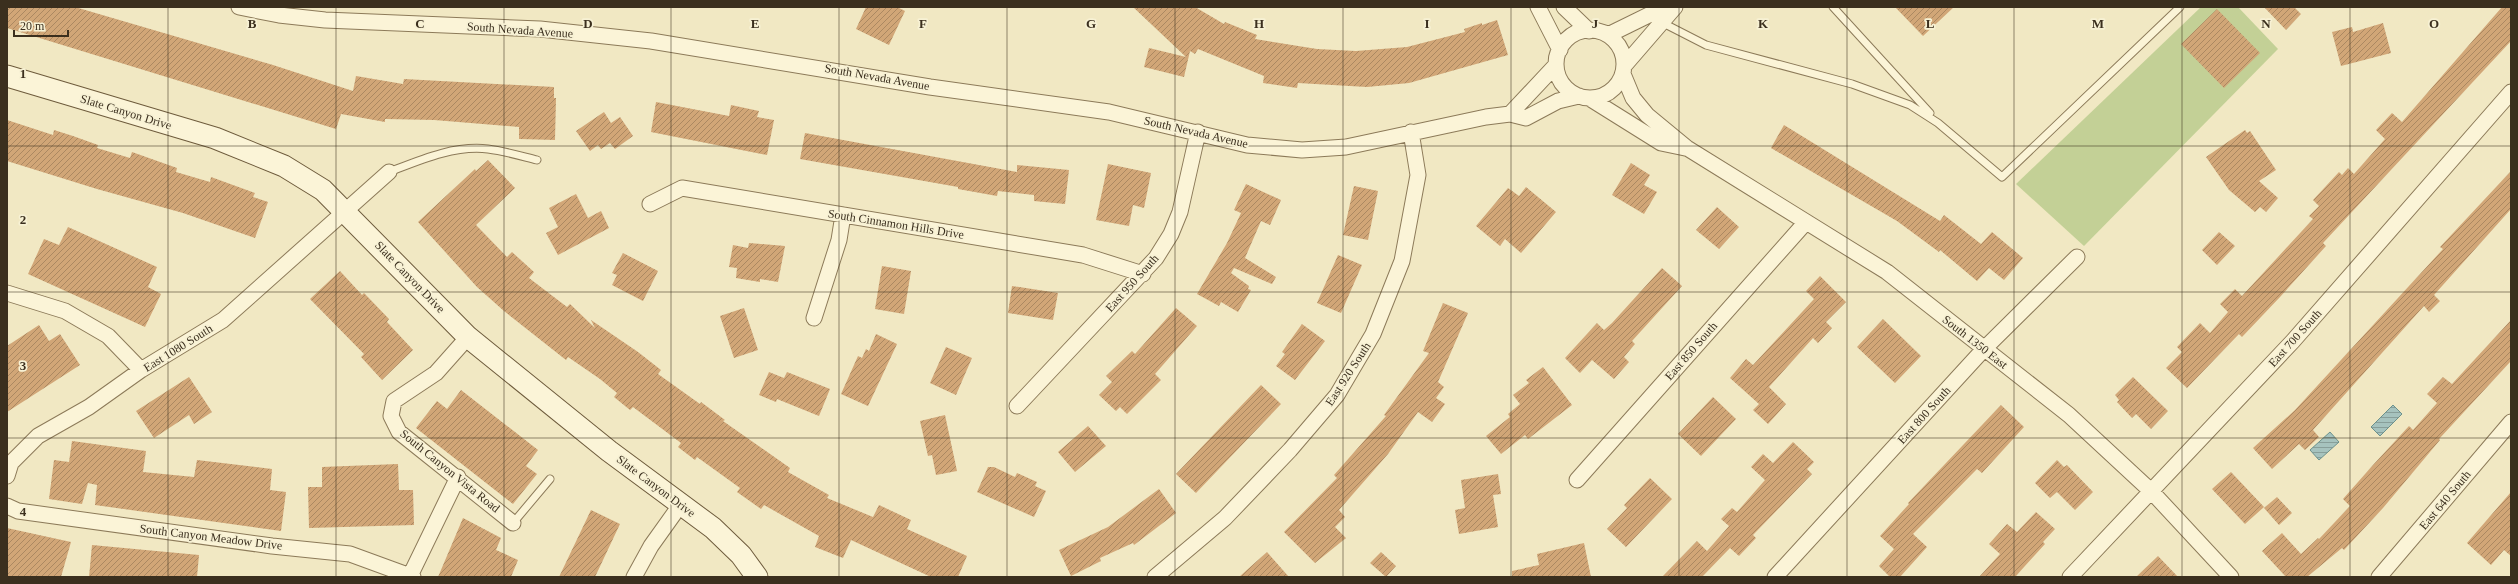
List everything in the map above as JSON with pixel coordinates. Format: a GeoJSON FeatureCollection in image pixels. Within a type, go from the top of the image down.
{"type":"FeatureCollection","features":[{"type":"Feature","properties":{"kind":"street","name":"South Nevada Avenue"},"geometry":{"type":"LineString","coordinates":[[238,7],[279,15],[325,20],[540,29],[651,41],[930,87],[1109,112],[1198,132],[1247,145],[1302,150],[1346,147],[1411,132],[1510,114],[1526,118],[1558,101],[1584,97]]}},
{"type":"Feature","properties":{"kind":"street"},"geometry":{"type":"LineString","coordinates":[[1538,7],[1560,50]]}},
{"type":"Feature","properties":{"kind":"street"},"geometry":{"type":"LineString","coordinates":[[1564,7],[1589,30],[1608,36],[1621,48],[1624,70]]}},
{"type":"Feature","properties":{"kind":"street"},"geometry":{"type":"LineString","coordinates":[[1608,36],[1665,7]]}},
{"type":"Feature","properties":{"kind":"street"},"geometry":{"type":"LineString","coordinates":[[1556,65],[1562,84],[1584,97],[1600,97],[1610,92],[1618,84],[1624,70],[1663,24],[1675,7]]}},
{"type":"Feature","properties":{"kind":"street"},"geometry":{"type":"LineString","coordinates":[[1510,114],[1556,65],[1560,50],[1572,36],[1589,30]]}},
{"type":"Feature","properties":{"kind":"street","name":"South 1350 East"},"geometry":{"type":"LineString","coordinates":[[1624,70],[1633,98],[1647,115],[1687,148],[1887,272],[2069,415],[2152,492],[2231,577]]}},
{"type":"Feature","properties":{"kind":"street","name":"Slate Canyon Drive"},"geometry":{"type":"LineString","coordinates":[[7,76],[215,138],[284,166],[323,190],[345,210],[468,338],[609,451],[713,528],[735,549],[757,577]]}},
{"type":"Feature","properties":{"kind":"street","name":"East 700 South"},"geometry":{"type":"LineString","coordinates":[[2070,577],[2152,492],[2293,341],[2511,92]]}},
{"type":"Feature","properties":{"kind":"street","name":"South 1350 East"},"geometry":{"type":"LineString","coordinates":[[1584,97],[1661,143],[1687,148]]}},
{"type":"Feature","properties":{"kind":"street","name":"East 950 South"},"geometry":{"type":"LineString","coordinates":[[1017,406],[1156,258],[1170,234],[1180,212],[1198,132]]}},
{"type":"Feature","properties":{"kind":"street","name":"East 920 South"},"geometry":{"type":"LineString","coordinates":[[1155,577],[1225,518],[1290,450],[1337,395],[1373,334],[1402,262],[1418,176],[1411,132]]}},
{"type":"Feature","properties":{"kind":"street","name":"East 1080 South"},"geometry":{"type":"LineString","coordinates":[[7,476],[11,463],[38,436],[89,407],[141,370],[223,320],[389,172]]}},
{"type":"Feature","properties":{"kind":"street","name":"South Cinnamon Hills Drive"},"geometry":{"type":"LineString","coordinates":[[650,204],[682,188],[1083,255],[1142,274]]}},
{"type":"Feature","properties":{"kind":"street"},"geometry":{"type":"LineString","coordinates":[[814,318],[839,240],[843,215]]}},
{"type":"Feature","properties":{"kind":"street","name":"East 850 South"},"geometry":{"type":"LineString","coordinates":[[1577,480],[1806,222]]}},
{"type":"Feature","properties":{"kind":"street","name":"East 800 South"},"geometry":{"type":"LineString","coordinates":[[1775,577],[1984,349],[2077,257]]}},
{"type":"Feature","properties":{"kind":"street"},"geometry":{"type":"LineString","coordinates":[[7,293],[65,311],[108,336],[141,370]]}},
{"type":"Feature","properties":{"kind":"street","name":"South Canyon Vista Road"},"geometry":{"type":"LineString","coordinates":[[468,338],[436,374],[394,401],[391,416],[396,428],[405,437],[458,477],[513,523]]}},
{"type":"Feature","properties":{"kind":"street","name":"East 640 South"},"geometry":{"type":"LineString","coordinates":[[2379,577],[2511,422]]}},
{"type":"Feature","properties":{"kind":"street"},"geometry":{"type":"LineString","coordinates":[[411,576],[458,477]]}},
{"type":"Feature","properties":{"kind":"street"},"geometry":{"type":"LineString","coordinates":[[634,577],[651,546],[681,504]]}},
{"type":"Feature","properties":{"kind":"street","name":"South Canyon Meadow Drive"},"geometry":{"type":"LineString","coordinates":[[7,506],[18,511],[92,522],[350,554],[411,576]]}},
{"type":"Feature","properties":{"kind":"lane"},"geometry":{"type":"LineString","coordinates":[[1833,7],[1900,78],[1938,123]]}},
{"type":"Feature","properties":{"kind":"lane"},"geometry":{"type":"LineString","coordinates":[[1663,24],[1706,45],[1852,84],[1910,105],[1938,123],[2002,177],[2180,7]]}},
{"type":"Feature","properties":{"kind":"lane"},"geometry":{"type":"LineString","coordinates":[[389,172],[430,156],[467,149],[488,149],[537,160]]}},
{"type":"Feature","properties":{"kind":"lane"},"geometry":{"type":"LineString","coordinates":[[513,523],[550,479]]}},
{"type":"Feature","properties":{"kind":"green space"},"geometry":{"type":"Polygon","coordinates":[[[2201,7],[2238,7],[2278,49],[2084,246],[2016,184],[2201,7]]]}},
{"type":"Feature","properties":{"kind":"water"},"geometry":{"type":"Polygon","coordinates":[[[2393,405],[2402,414],[2380,436],[2371,427],[2393,405]]]}},
{"type":"Feature","properties":{"kind":"water"},"geometry":{"type":"Polygon","coordinates":[[[2330,432],[2339,442],[2319,460],[2310,450],[2330,432]]]}},
{"type":"Feature","properties":{"kind":"building"},"geometry":{"type":"Polygon","coordinates":[[[7,7],[75,7],[273,65],[353,91],[356,76],[403,84],[404,79],[554,87],[554,98],[556,98],[555,140],[519,139],[519,127],[434,120],[385,119],[385,122],[341,114],[336,129],[7,28],[7,7]]]}},
{"type":"Feature","properties":{"kind":"building"},"geometry":{"type":"Polygon","coordinates":[[[866,7],[897,7],[905,11],[889,45],[856,29],[866,7]]]}},
{"type":"Feature","properties":{"kind":"building"},"geometry":{"type":"Polygon","coordinates":[[[1133,7],[1195,7],[1224,24],[1225,22],[1257,35],[1255,39],[1317,49],[1356,51],[1407,47],[1465,32],[1464,29],[1497,20],[1508,55],[1409,83],[1367,87],[1298,83],[1297,88],[1263,83],[1264,76],[1198,49],[1195,54],[1190,51],[1184,77],[1144,67],[1149,48],[1186,57],[1133,7]]]}},
{"type":"Feature","properties":{"kind":"building"},"geometry":{"type":"Polygon","coordinates":[[[1895,7],[1954,7],[1923,36],[1895,7]]]}},
{"type":"Feature","properties":{"kind":"building"},"geometry":{"type":"Polygon","coordinates":[[[2264,7],[2294,7],[2301,14],[2286,30],[2264,7]]]}},
{"type":"Feature","properties":{"kind":"building"},"geometry":{"type":"Polygon","coordinates":[[[2502,7],[2511,7],[2511,41],[2323,243],[2326,246],[2280,297],[2242,337],[2239,334],[2187,388],[2166,368],[2182,352],[2177,347],[2200,323],[2210,333],[2228,312],[2220,304],[2235,289],[2242,296],[2313,219],[2309,216],[2319,206],[2313,200],[2339,172],[2342,175],[2348,168],[2354,174],[2385,139],[2376,130],[2392,113],[2402,122],[2502,7]]]}},
{"type":"Feature","properties":{"kind":"building"},"geometry":{"type":"Polygon","coordinates":[[[2217,9],[2260,53],[2224,88],[2181,44],[2217,9]]]}},
{"type":"Feature","properties":{"kind":"building"},"geometry":{"type":"Polygon","coordinates":[[[2383,23],[2391,53],[2341,66],[2332,32],[2352,27],[2353,32],[2383,23]]]}},
{"type":"Feature","properties":{"kind":"building"},"geometry":{"type":"Polygon","coordinates":[[[656,102],[729,116],[731,105],[759,111],[757,117],[774,120],[767,155],[651,132],[656,102]]]}},
{"type":"Feature","properties":{"kind":"building"},"geometry":{"type":"Polygon","coordinates":[[[604,112],[611,123],[620,117],[633,136],[615,149],[610,143],[601,149],[598,145],[590,151],[576,131],[604,112]]]}},
{"type":"Feature","properties":{"kind":"building"},"geometry":{"type":"Polygon","coordinates":[[[7,120],[53,135],[54,130],[98,145],[97,148],[130,158],[132,152],[177,168],[176,172],[210,182],[211,177],[255,193],[253,197],[268,202],[255,238],[183,213],[97,189],[7,161],[7,120]]]}},
{"type":"Feature","properties":{"kind":"building"},"geometry":{"type":"Polygon","coordinates":[[[1784,125],[1940,221],[1944,215],[1981,244],[1992,232],[2023,258],[2004,280],[1989,268],[1977,281],[1940,250],[1939,252],[1897,221],[1771,148],[1784,125]]]}},
{"type":"Feature","properties":{"kind":"building"},"geometry":{"type":"Polygon","coordinates":[[[2245,130],[2247,133],[2250,131],[2276,170],[2259,181],[2278,198],[2266,212],[2260,207],[2255,212],[2229,190],[2206,157],[2245,130]]]}},
{"type":"Feature","properties":{"kind":"building"},"geometry":{"type":"Polygon","coordinates":[[[805,133],[1017,172],[1017,165],[1069,170],[1065,204],[1034,201],[1034,195],[998,191],[997,196],[958,189],[958,187],[800,159],[805,133]]]}},
{"type":"Feature","properties":{"kind":"building"},"geometry":{"type":"Polygon","coordinates":[[[488,160],[515,188],[476,225],[507,257],[512,252],[534,272],[529,278],[567,307],[570,304],[595,328],[591,320],[638,352],[661,370],[658,374],[700,404],[701,402],[725,420],[723,421],[790,468],[788,472],[829,495],[827,498],[873,517],[879,505],[911,520],[907,529],[967,556],[958,577],[931,577],[851,540],[843,558],[815,547],[819,536],[764,505],[761,509],[737,492],[740,488],[697,457],[695,460],[678,447],[681,443],[633,407],[630,410],[614,397],[617,393],[600,379],[568,357],[566,360],[504,311],[477,287],[418,222],[475,169],[476,171],[488,160]]]}},
{"type":"Feature","properties":{"kind":"building"},"geometry":{"type":"Polygon","coordinates":[[[1631,163],[1650,175],[1644,185],[1657,192],[1644,214],[1612,195],[1631,163]]]}},
{"type":"Feature","properties":{"kind":"building"},"geometry":{"type":"Polygon","coordinates":[[[1108,164],[1151,173],[1144,208],[1133,205],[1129,226],[1096,220],[1108,164]]]}},
{"type":"Feature","properties":{"kind":"building"},"geometry":{"type":"Polygon","coordinates":[[[2511,171],[2511,209],[2434,295],[2440,301],[2429,312],[2424,306],[2313,430],[2319,437],[2305,450],[2299,444],[2272,469],[2253,448],[2295,410],[2443,249],[2440,247],[2511,171]]]}},
{"type":"Feature","properties":{"kind":"building"},"geometry":{"type":"Polygon","coordinates":[[[1246,184],[1281,200],[1270,225],[1261,221],[1245,258],[1276,277],[1272,284],[1234,268],[1231,273],[1249,286],[1248,289],[1251,290],[1238,312],[1221,302],[1219,306],[1197,294],[1227,243],[1241,213],[1234,210],[1246,184]]]}},
{"type":"Feature","properties":{"kind":"building"},"geometry":{"type":"Polygon","coordinates":[[[1354,186],[1378,191],[1368,240],[1343,235],[1354,186]]]}},
{"type":"Feature","properties":{"kind":"building"},"geometry":{"type":"Polygon","coordinates":[[[1526,187],[1556,212],[1521,253],[1505,239],[1500,246],[1476,226],[1508,188],[1519,196],[1526,187]]]}},
{"type":"Feature","properties":{"kind":"building"},"geometry":{"type":"Polygon","coordinates":[[[576,194],[588,218],[601,211],[609,228],[558,255],[546,233],[558,227],[549,208],[576,194]]]}},
{"type":"Feature","properties":{"kind":"building"},"geometry":{"type":"Polygon","coordinates":[[[1717,207],[1739,227],[1719,249],[1696,230],[1717,207]]]}},
{"type":"Feature","properties":{"kind":"building"},"geometry":{"type":"Polygon","coordinates":[[[68,227],[157,267],[148,287],[161,294],[145,327],[28,274],[44,239],[59,245],[68,227]]]}},
{"type":"Feature","properties":{"kind":"building"},"geometry":{"type":"Polygon","coordinates":[[[2219,232],[2235,246],[2217,265],[2202,250],[2219,232]]]}},
{"type":"Feature","properties":{"kind":"building"},"geometry":{"type":"Polygon","coordinates":[[[749,243],[785,246],[778,282],[760,279],[760,282],[736,278],[737,268],[729,267],[733,245],[748,248],[749,243]]]}},
{"type":"Feature","properties":{"kind":"building"},"geometry":{"type":"Polygon","coordinates":[[[623,253],[658,271],[643,301],[612,285],[617,275],[612,273],[623,253]]]}},
{"type":"Feature","properties":{"kind":"building"},"geometry":{"type":"Polygon","coordinates":[[[1338,255],[1362,265],[1341,313],[1317,303],[1338,255]]]}},
{"type":"Feature","properties":{"kind":"building"},"geometry":{"type":"Polygon","coordinates":[[[882,266],[911,271],[904,314],[875,309],[882,266]]]}},
{"type":"Feature","properties":{"kind":"building"},"geometry":{"type":"Polygon","coordinates":[[[1662,268],[1682,286],[1632,341],[1635,344],[1624,357],[1629,362],[1614,379],[1592,360],[1580,373],[1565,358],[1597,323],[1604,330],[1612,323],[1662,268]]]}},
{"type":"Feature","properties":{"kind":"building"},"geometry":{"type":"Polygon","coordinates":[[[340,271],[362,295],[364,293],[389,319],[387,322],[413,350],[382,380],[361,357],[364,354],[310,299],[340,271]]]}},
{"type":"Feature","properties":{"kind":"building"},"geometry":{"type":"Polygon","coordinates":[[[1820,276],[1846,302],[1826,322],[1832,328],[1818,343],[1813,338],[1769,387],[1786,404],[1768,424],[1753,410],[1759,404],[1730,378],[1746,359],[1753,365],[1814,299],[1806,291],[1820,276]]]}},
{"type":"Feature","properties":{"kind":"building"},"geometry":{"type":"Polygon","coordinates":[[[1012,286],[1058,293],[1053,320],[1008,313],[1012,286]]]}},
{"type":"Feature","properties":{"kind":"building"},"geometry":{"type":"Polygon","coordinates":[[[1443,303],[1468,313],[1438,382],[1444,387],[1436,398],[1445,404],[1432,422],[1418,412],[1388,454],[1339,510],[1345,517],[1335,527],[1346,538],[1315,563],[1284,532],[1337,478],[1334,475],[1386,416],[1384,415],[1429,353],[1423,351],[1443,303]]]}},
{"type":"Feature","properties":{"kind":"building"},"geometry":{"type":"Polygon","coordinates":[[[744,308],[758,350],[734,358],[720,316],[744,308]]]}},
{"type":"Feature","properties":{"kind":"building"},"geometry":{"type":"Polygon","coordinates":[[[1176,308],[1197,326],[1155,374],[1161,380],[1127,414],[1120,407],[1116,411],[1099,395],[1112,382],[1106,376],[1132,351],[1135,354],[1176,308]]]}},
{"type":"Feature","properties":{"kind":"building"},"geometry":{"type":"Polygon","coordinates":[[[1883,319],[1921,356],[1895,383],[1857,347],[1883,319]]]}},
{"type":"Feature","properties":{"kind":"building"},"geometry":{"type":"Polygon","coordinates":[[[2511,320],[2511,361],[2439,439],[2440,440],[2383,508],[2344,550],[2342,548],[2307,577],[2286,577],[2262,551],[2282,533],[2301,554],[2318,538],[2319,539],[2350,506],[2343,499],[2409,426],[2413,430],[2437,403],[2427,394],[2443,377],[2452,384],[2511,320]]]}},
{"type":"Feature","properties":{"kind":"building"},"geometry":{"type":"Polygon","coordinates":[[[1302,324],[1325,341],[1295,380],[1276,366],[1285,354],[1282,352],[1302,324]]]}},
{"type":"Feature","properties":{"kind":"building"},"geometry":{"type":"Polygon","coordinates":[[[39,325],[49,341],[60,334],[80,365],[7,412],[7,346],[39,325]]]}},
{"type":"Feature","properties":{"kind":"building"},"geometry":{"type":"Polygon","coordinates":[[[876,334],[897,344],[868,406],[841,394],[858,356],[862,358],[866,349],[869,351],[876,334]]]}},
{"type":"Feature","properties":{"kind":"building"},"geometry":{"type":"Polygon","coordinates":[[[946,347],[972,358],[956,395],[930,383],[946,347]]]}},
{"type":"Feature","properties":{"kind":"building"},"geometry":{"type":"Polygon","coordinates":[[[1543,367],[1572,405],[1528,439],[1525,435],[1501,454],[1486,436],[1510,417],[1508,414],[1520,404],[1513,395],[1529,383],[1526,380],[1543,367]]]}},
{"type":"Feature","properties":{"kind":"building"},"geometry":{"type":"Polygon","coordinates":[[[769,372],[784,378],[787,372],[830,389],[819,416],[777,399],[776,402],[759,395],[769,372]]]}},
{"type":"Feature","properties":{"kind":"building"},"geometry":{"type":"Polygon","coordinates":[[[189,377],[212,412],[194,424],[189,415],[154,438],[136,411],[189,377]]]}},
{"type":"Feature","properties":{"kind":"building"},"geometry":{"type":"Polygon","coordinates":[[[2133,377],[2168,411],[2151,429],[2136,414],[2132,418],[2117,402],[2119,400],[2115,395],[2133,377]]]}},
{"type":"Feature","properties":{"kind":"building"},"geometry":{"type":"Polygon","coordinates":[[[1261,385],[1281,404],[1196,493],[1176,474],[1261,385]]]}},
{"type":"Feature","properties":{"kind":"building"},"geometry":{"type":"Polygon","coordinates":[[[461,390],[538,450],[526,466],[537,474],[513,504],[416,428],[437,401],[447,409],[461,390]]]}},
{"type":"Feature","properties":{"kind":"building"},"geometry":{"type":"Polygon","coordinates":[[[1713,397],[1736,419],[1701,456],[1678,434],[1713,397]]]}},
{"type":"Feature","properties":{"kind":"building"},"geometry":{"type":"Polygon","coordinates":[[[2001,405],[2024,427],[1982,473],[1977,469],[1913,534],[1927,547],[1900,577],[1890,577],[1879,566],[1894,549],[1880,536],[1909,504],[1908,503],[2001,405]]]}},
{"type":"Feature","properties":{"kind":"building"},"geometry":{"type":"Polygon","coordinates":[[[945,415],[957,471],[936,475],[932,455],[928,456],[920,421],[945,415]]]}},
{"type":"Feature","properties":{"kind":"building"},"geometry":{"type":"Polygon","coordinates":[[[1088,426],[1106,446],[1075,472],[1058,452],[1088,426]]]}},
{"type":"Feature","properties":{"kind":"building"},"geometry":{"type":"Polygon","coordinates":[[[72,441],[146,451],[143,472],[194,477],[197,460],[272,469],[270,490],[286,492],[281,531],[95,505],[97,485],[88,483],[82,504],[49,499],[54,460],[69,462],[72,441]]]}},
{"type":"Feature","properties":{"kind":"building"},"geometry":{"type":"Polygon","coordinates":[[[1793,442],[1814,462],[1807,469],[1812,474],[1753,535],[1756,538],[1739,556],[1730,548],[1702,577],[1662,577],[1697,541],[1707,551],[1729,526],[1721,519],[1732,508],[1737,512],[1765,480],[1751,467],[1763,454],[1773,463],[1793,442]]]}},
{"type":"Feature","properties":{"kind":"building"},"geometry":{"type":"Polygon","coordinates":[[[2057,460],[2064,467],[2067,465],[2093,492],[2075,510],[2057,492],[2050,498],[2035,483],[2057,460]]]}},
{"type":"Feature","properties":{"kind":"building"},"geometry":{"type":"Polygon","coordinates":[[[398,464],[399,490],[413,490],[414,525],[309,528],[308,487],[322,487],[322,467],[398,464]]]}},
{"type":"Feature","properties":{"kind":"building"},"geometry":{"type":"Polygon","coordinates":[[[988,467],[994,467],[1015,477],[1017,473],[1037,482],[1035,486],[1046,491],[1034,517],[977,492],[988,467]]]}},
{"type":"Feature","properties":{"kind":"building"},"geometry":{"type":"Polygon","coordinates":[[[2231,472],[2264,507],[2245,524],[2212,489],[2231,472]]]}},
{"type":"Feature","properties":{"kind":"building"},"geometry":{"type":"Polygon","coordinates":[[[1498,474],[1501,494],[1493,495],[1498,527],[1459,534],[1455,510],[1465,508],[1461,480],[1498,474]]]}},
{"type":"Feature","properties":{"kind":"building"},"geometry":{"type":"Polygon","coordinates":[[[1650,478],[1672,499],[1626,547],[1607,529],[1627,508],[1624,505],[1650,478]]]}},
{"type":"Feature","properties":{"kind":"building"},"geometry":{"type":"Polygon","coordinates":[[[1159,489],[1176,513],[1134,545],[1133,543],[1100,558],[1101,561],[1071,576],[1059,550],[1108,527],[1159,489]]]}},
{"type":"Feature","properties":{"kind":"building"},"geometry":{"type":"Polygon","coordinates":[[[2511,492],[2511,556],[2504,550],[2491,565],[2467,543],[2511,492]]]}},
{"type":"Feature","properties":{"kind":"building"},"geometry":{"type":"Polygon","coordinates":[[[2277,497],[2292,513],[2279,525],[2264,508],[2277,497]]]}},
{"type":"Feature","properties":{"kind":"building"},"geometry":{"type":"Polygon","coordinates":[[[591,510],[620,524],[595,577],[559,577],[591,510]]]}},
{"type":"Feature","properties":{"kind":"building"},"geometry":{"type":"Polygon","coordinates":[[[2036,512],[2055,529],[2043,542],[2045,544],[2015,577],[1979,577],[2000,554],[1989,544],[2007,524],[2017,532],[2036,512]]]}},
{"type":"Feature","properties":{"kind":"building"},"geometry":{"type":"Polygon","coordinates":[[[463,518],[501,538],[496,550],[518,560],[511,577],[438,577],[463,518]]]}},
{"type":"Feature","properties":{"kind":"building"},"geometry":{"type":"Polygon","coordinates":[[[7,528],[71,542],[61,577],[7,577],[7,528]]]}},
{"type":"Feature","properties":{"kind":"building"},"geometry":{"type":"Polygon","coordinates":[[[1584,543],[1591,577],[1512,577],[1512,571],[1539,565],[1537,554],[1584,543]]]}},
{"type":"Feature","properties":{"kind":"building"},"geometry":{"type":"Polygon","coordinates":[[[92,545],[199,555],[197,577],[89,577],[92,545]]]}},
{"type":"Feature","properties":{"kind":"building"},"geometry":{"type":"Polygon","coordinates":[[[1267,552],[1289,577],[1239,577],[1267,552]]]}},
{"type":"Feature","properties":{"kind":"building"},"geometry":{"type":"Polygon","coordinates":[[[1381,552],[1396,566],[1386,577],[1370,563],[1381,552]]]}},
{"type":"Feature","properties":{"kind":"building"},"geometry":{"type":"Polygon","coordinates":[[[2158,556],[2178,577],[2136,577],[2158,556]]]}}]}
